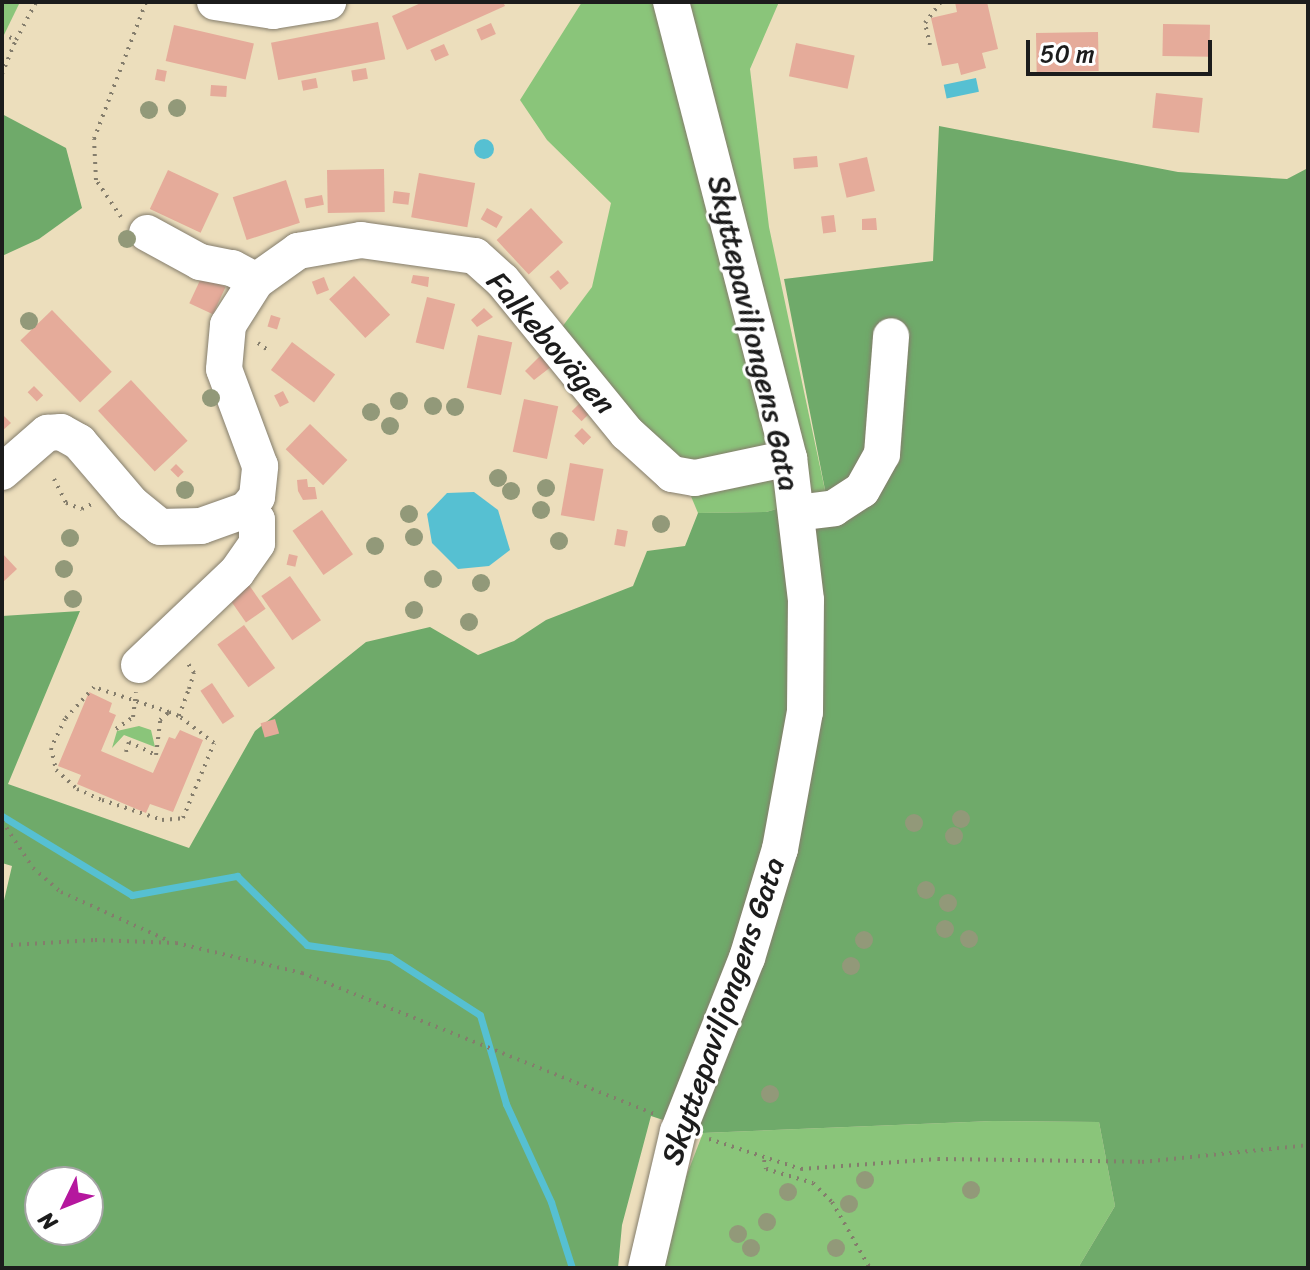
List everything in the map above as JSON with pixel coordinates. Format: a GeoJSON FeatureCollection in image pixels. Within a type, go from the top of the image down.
{"type":"FeatureCollection","features":[{"type":"Feature","properties":{"kind":"street"},"geometry":{"type":"LineString","coordinates":[[215,2],[273,11],[328,2]]}},
{"type":"Feature","properties":{"kind":"street","name":"Skyttepaviljongens Gata"},"geometry":{"type":"LineString","coordinates":[[646,1268],[678,1132],[747,958],[780,849],[799,763],[805,712],[806,600],[789,458],[671,2]]}},
{"type":"Feature","properties":{"kind":"street"},"geometry":{"type":"LineString","coordinates":[[147,233],[200,262],[232,268],[256,281]]}},
{"type":"Feature","properties":{"kind":"street","name":"Falkebovägen"},"geometry":{"type":"LineString","coordinates":[[246,510],[257,497],[260,466],[224,369],[228,325],[256,281],[298,251],[320,244],[361,240],[460,251],[502,280],[627,433],[672,474],[695,478],[789,458]]}},
{"type":"Feature","properties":{"kind":"street"},"geometry":{"type":"LineString","coordinates":[[796,513],[834,508],[862,490],[882,454],[891,336]]}},
{"type":"Feature","properties":{"kind":"street"},"geometry":{"type":"LineString","coordinates":[[2,472],[47,433],[61,432],[79,442],[113,483],[160,527],[201,526],[246,510],[257,520],[257,543],[237,572],[139,665]]}},
{"type":"Feature","properties":{"kind":"path"},"geometry":{"type":"LineString","coordinates":[[2,74],[36,2]]}},
{"type":"Feature","properties":{"kind":"path"},"geometry":{"type":"LineString","coordinates":[[146,2],[94,139],[93,160],[104,198],[147,233]]}},
{"type":"Feature","properties":{"kind":"path"},"geometry":{"type":"LineString","coordinates":[[930,45],[925,23],[941,2]]}},
{"type":"Feature","properties":{"kind":"path"},"geometry":{"type":"LineString","coordinates":[[2,34],[16,40]]}},
{"type":"Feature","properties":{"kind":"path"},"geometry":{"type":"LineString","coordinates":[[54,479],[62,499],[82,509],[113,483]]}},
{"type":"Feature","properties":{"kind":"path"},"geometry":{"type":"LineString","coordinates":[[170,635],[194,673],[179,716]]}},
{"type":"Feature","properties":{"kind":"path"},"geometry":{"type":"LineString","coordinates":[[116,729],[133,717],[139,665]]}},
{"type":"Feature","properties":{"kind":"path"},"geometry":{"type":"LineString","coordinates":[[103,688],[136,701],[179,716],[214,743],[183,818],[162,820],[102,800],[56,770],[51,748],[65,719],[88,692],[103,688]]}},
{"type":"Feature","properties":{"kind":"path"},"geometry":{"type":"LineString","coordinates":[[126,752],[129,742],[156,755],[160,745],[156,729],[169,712]]}},
{"type":"Feature","properties":{"kind":"path"},"geometry":{"type":"LineString","coordinates":[[2,821],[33,868],[61,892],[172,943]]}},
{"type":"Feature","properties":{"kind":"path"},"geometry":{"type":"LineString","coordinates":[[11,945],[95,940],[172,943],[302,973],[667,1119],[663,1130],[801,1169],[938,1159],[1142,1162],[1308,1145]]}},
{"type":"Feature","properties":{"kind":"path"},"geometry":{"type":"LineString","coordinates":[[764,1160],[766,1169],[813,1183],[832,1202],[870,1268]]}},
{"type":"Feature","properties":{"kind":"green space"},"geometry":{"type":"Polygon","coordinates":[[[2,2],[20,2],[2,39],[2,2]]]}},
{"type":"Feature","properties":{"kind":"green space"},"geometry":{"type":"Polygon","coordinates":[[[582,2],[779,2],[750,69],[769,227],[826,495],[766,512],[698,513],[680,470],[562,327],[592,287],[611,203],[547,140],[520,100],[582,2]]]}},
{"type":"Feature","properties":{"kind":"green space"},"geometry":{"type":"Polygon","coordinates":[[[2,114],[66,148],[82,208],[39,239],[2,256],[2,114]]]}},
{"type":"Feature","properties":{"kind":"green space"},"geometry":{"type":"Polygon","coordinates":[[[939,126],[1178,172],[1287,179],[1308,168],[1308,1268],[1078,1268],[1115,1206],[1099,1122],[993,1121],[703,1133],[651,1116],[622,1225],[618,1268],[2,1268],[2,909],[12,866],[2,863],[2,616],[80,611],[8,784],[189,848],[255,731],[366,642],[430,627],[478,655],[514,641],[546,620],[633,586],[647,551],[685,546],[698,513],[766,512],[826,495],[784,279],[933,261],[939,126]]]}},
{"type":"Feature","properties":{"kind":"green space"},"geometry":{"type":"Polygon","coordinates":[[[139,726],[151,730],[155,747],[124,735],[112,748],[117,731],[139,726]]]}},
{"type":"Feature","properties":{"kind":"green space"},"geometry":{"type":"Polygon","coordinates":[[[993,1121],[1099,1122],[1115,1206],[1078,1268],[664,1268],[675,1205],[703,1133],[993,1121]]]}},
{"type":"Feature","properties":{"kind":"water"},"geometry":{"type":"Polygon","coordinates":[[[976,78],[979,92],[947,99],[944,85],[976,78]]]}},
{"type":"Feature","properties":{"kind":"water"},"geometry":{"type":"Polygon","coordinates":[[[480,139],[488,139],[494,149],[488,159],[480,159],[474,153],[474,145],[480,139]]]}},
{"type":"Feature","properties":{"kind":"water"},"geometry":{"type":"Polygon","coordinates":[[[474,492],[498,510],[510,550],[489,566],[458,569],[432,543],[427,514],[447,493],[474,492]]]}},
{"type":"Feature","properties":{"kind":"building"},"geometry":{"type":"Polygon","coordinates":[[[423,2],[503,2],[505,6],[407,50],[392,16],[423,2]]]}},
{"type":"Feature","properties":{"kind":"building"},"geometry":{"type":"Polygon","coordinates":[[[955,2],[987,2],[998,49],[982,53],[986,68],[961,75],[958,63],[942,66],[931,18],[957,12],[955,2]]]}},
{"type":"Feature","properties":{"kind":"building"},"geometry":{"type":"Polygon","coordinates":[[[378,22],[385,59],[278,80],[271,43],[378,22]]]}},
{"type":"Feature","properties":{"kind":"building"},"geometry":{"type":"Polygon","coordinates":[[[491,23],[496,34],[481,40],[476,30],[491,23]]]}},
{"type":"Feature","properties":{"kind":"building"},"geometry":{"type":"Polygon","coordinates":[[[1163,24],[1210,25],[1209,57],[1162,56],[1163,24]]]}},
{"type":"Feature","properties":{"kind":"building"},"geometry":{"type":"Polygon","coordinates":[[[174,25],[254,43],[246,79],[166,61],[174,25]]]}},
{"type":"Feature","properties":{"kind":"building"},"geometry":{"type":"Polygon","coordinates":[[[1098,32],[1099,71],[1037,72],[1036,33],[1098,32]]]}},
{"type":"Feature","properties":{"kind":"building"},"geometry":{"type":"Polygon","coordinates":[[[796,43],[855,55],[848,89],[789,76],[796,43]]]}},
{"type":"Feature","properties":{"kind":"building"},"geometry":{"type":"Polygon","coordinates":[[[444,44],[449,55],[435,61],[430,50],[444,44]]]}},
{"type":"Feature","properties":{"kind":"building"},"geometry":{"type":"Polygon","coordinates":[[[366,68],[368,79],[353,81],[351,71],[366,68]]]}},
{"type":"Feature","properties":{"kind":"building"},"geometry":{"type":"Polygon","coordinates":[[[157,69],[167,71],[165,82],[155,80],[157,69]]]}},
{"type":"Feature","properties":{"kind":"building"},"geometry":{"type":"Polygon","coordinates":[[[316,78],[318,88],[303,91],[301,81],[316,78]]]}},
{"type":"Feature","properties":{"kind":"building"},"geometry":{"type":"Polygon","coordinates":[[[211,85],[227,86],[226,97],[210,96],[211,85]]]}},
{"type":"Feature","properties":{"kind":"building"},"geometry":{"type":"Polygon","coordinates":[[[1156,93],[1203,98],[1199,133],[1152,128],[1156,93]]]}},
{"type":"Feature","properties":{"kind":"building"},"geometry":{"type":"Polygon","coordinates":[[[817,156],[818,167],[794,169],[793,158],[817,156]]]}},
{"type":"Feature","properties":{"kind":"building"},"geometry":{"type":"Polygon","coordinates":[[[867,157],[875,191],[847,198],[839,164],[867,157]]]}},
{"type":"Feature","properties":{"kind":"building"},"geometry":{"type":"Polygon","coordinates":[[[384,169],[385,212],[328,213],[327,170],[384,169]]]}},
{"type":"Feature","properties":{"kind":"building"},"geometry":{"type":"Polygon","coordinates":[[[168,170],[219,194],[201,233],[150,209],[168,170]]]}},
{"type":"Feature","properties":{"kind":"building"},"geometry":{"type":"Polygon","coordinates":[[[419,173],[475,183],[467,227],[411,217],[419,173]]]}},
{"type":"Feature","properties":{"kind":"building"},"geometry":{"type":"Polygon","coordinates":[[[286,180],[300,223],[247,240],[233,197],[286,180]]]}},
{"type":"Feature","properties":{"kind":"building"},"geometry":{"type":"Polygon","coordinates":[[[394,191],[410,193],[408,205],[393,203],[394,191]]]}},
{"type":"Feature","properties":{"kind":"building"},"geometry":{"type":"Polygon","coordinates":[[[322,195],[324,205],[306,208],[304,198],[322,195]]]}},
{"type":"Feature","properties":{"kind":"building"},"geometry":{"type":"Polygon","coordinates":[[[487,208],[503,217],[496,228],[481,219],[487,208]]]}},
{"type":"Feature","properties":{"kind":"building"},"geometry":{"type":"Polygon","coordinates":[[[531,208],[563,242],[529,274],[497,240],[531,208]]]}},
{"type":"Feature","properties":{"kind":"building"},"geometry":{"type":"Polygon","coordinates":[[[834,215],[836,232],[823,233],[821,217],[834,215]]]}},
{"type":"Feature","properties":{"kind":"building"},"geometry":{"type":"Polygon","coordinates":[[[876,218],[877,230],[862,230],[862,219],[876,218]]]}},
{"type":"Feature","properties":{"kind":"building"},"geometry":{"type":"Polygon","coordinates":[[[558,270],[569,283],[561,290],[550,277],[558,270]]]}},
{"type":"Feature","properties":{"kind":"building"},"geometry":{"type":"Polygon","coordinates":[[[413,275],[429,277],[428,287],[411,283],[413,275]]]}},
{"type":"Feature","properties":{"kind":"building"},"geometry":{"type":"Polygon","coordinates":[[[202,276],[226,287],[213,314],[189,303],[202,276]]]}},
{"type":"Feature","properties":{"kind":"building"},"geometry":{"type":"Polygon","coordinates":[[[354,276],[390,315],[365,338],[329,299],[354,276]]]}},
{"type":"Feature","properties":{"kind":"building"},"geometry":{"type":"Polygon","coordinates":[[[324,277],[329,290],[317,295],[312,282],[324,277]]]}},
{"type":"Feature","properties":{"kind":"building"},"geometry":{"type":"Polygon","coordinates":[[[427,297],[455,304],[444,350],[416,343],[427,297]]]}},
{"type":"Feature","properties":{"kind":"building"},"geometry":{"type":"Polygon","coordinates":[[[484,308],[493,317],[477,327],[471,320],[484,308]]]}},
{"type":"Feature","properties":{"kind":"building"},"geometry":{"type":"Polygon","coordinates":[[[52,310],[112,372],[80,402],[20,341],[52,310]]]}},
{"type":"Feature","properties":{"kind":"building"},"geometry":{"type":"Polygon","coordinates":[[[271,315],[281,318],[277,329],[267,326],[271,315]]]}},
{"type":"Feature","properties":{"kind":"building"},"geometry":{"type":"Polygon","coordinates":[[[478,335],[512,342],[501,395],[467,388],[478,335]]]}},
{"type":"Feature","properties":{"kind":"building"},"geometry":{"type":"Polygon","coordinates":[[[292,342],[335,374],[314,402],[271,370],[292,342]]]}},
{"type":"Feature","properties":{"kind":"building"},"geometry":{"type":"Polygon","coordinates":[[[544,352],[556,363],[534,380],[525,371],[544,352]]]}},
{"type":"Feature","properties":{"kind":"building"},"geometry":{"type":"Polygon","coordinates":[[[131,380],[188,441],[155,471],[98,411],[131,380]]]}},
{"type":"Feature","properties":{"kind":"building"},"geometry":{"type":"Polygon","coordinates":[[[34,386],[43,395],[37,402],[28,392],[34,386]]]}},
{"type":"Feature","properties":{"kind":"building"},"geometry":{"type":"Polygon","coordinates":[[[283,391],[289,403],[280,407],[274,396],[283,391]]]}},
{"type":"Feature","properties":{"kind":"building"},"geometry":{"type":"Polygon","coordinates":[[[524,399],[558,406],[547,459],[513,452],[524,399]]]}},
{"type":"Feature","properties":{"kind":"building"},"geometry":{"type":"Polygon","coordinates":[[[583,400],[593,410],[582,421],[572,411],[583,400]]]}},
{"type":"Feature","properties":{"kind":"building"},"geometry":{"type":"Polygon","coordinates":[[[2,414],[11,423],[2,431],[2,414]]]}},
{"type":"Feature","properties":{"kind":"building"},"geometry":{"type":"Polygon","coordinates":[[[310,424],[347,460],[323,485],[286,449],[310,424]]]}},
{"type":"Feature","properties":{"kind":"building"},"geometry":{"type":"Polygon","coordinates":[[[582,428],[591,437],[583,445],[574,436],[582,428]]]}},
{"type":"Feature","properties":{"kind":"building"},"geometry":{"type":"Polygon","coordinates":[[[570,463],[603,469],[594,521],[561,515],[570,463]]]}},
{"type":"Feature","properties":{"kind":"building"},"geometry":{"type":"Polygon","coordinates":[[[176,464],[184,472],[178,477],[170,470],[176,464]]]}},
{"type":"Feature","properties":{"kind":"building"},"geometry":{"type":"Polygon","coordinates":[[[307,479],[308,487],[315,487],[317,499],[303,500],[298,491],[297,480],[307,479]]]}},
{"type":"Feature","properties":{"kind":"building"},"geometry":{"type":"Polygon","coordinates":[[[322,510],[353,554],[323,575],[293,531],[322,510]]]}},
{"type":"Feature","properties":{"kind":"building"},"geometry":{"type":"Polygon","coordinates":[[[617,529],[628,531],[625,547],[614,545],[617,529]]]}},
{"type":"Feature","properties":{"kind":"building"},"geometry":{"type":"Polygon","coordinates":[[[2,553],[17,569],[2,583],[2,553]]]}},
{"type":"Feature","properties":{"kind":"building"},"geometry":{"type":"Polygon","coordinates":[[[289,554],[298,556],[295,567],[287,565],[289,554]]]}},
{"type":"Feature","properties":{"kind":"building"},"geometry":{"type":"Polygon","coordinates":[[[290,576],[321,620],[292,640],[261,596],[290,576]]]}},
{"type":"Feature","properties":{"kind":"building"},"geometry":{"type":"Polygon","coordinates":[[[249,585],[266,609],[246,623],[229,599],[249,585]]]}},
{"type":"Feature","properties":{"kind":"building"},"geometry":{"type":"Polygon","coordinates":[[[244,625],[275,668],[248,687],[217,644],[244,625]]]}},
{"type":"Feature","properties":{"kind":"building"},"geometry":{"type":"Polygon","coordinates":[[[212,683],[234,716],[223,724],[200,691],[212,683]]]}},
{"type":"Feature","properties":{"kind":"building"},"geometry":{"type":"Polygon","coordinates":[[[89,692],[112,703],[109,712],[116,715],[101,751],[153,773],[169,737],[175,739],[180,730],[203,740],[173,812],[150,804],[146,813],[77,784],[81,775],[58,766],[89,692]]]}},
{"type":"Feature","properties":{"kind":"building"},"geometry":{"type":"Polygon","coordinates":[[[275,719],[279,733],[265,738],[261,723],[275,719]]]}},
{"type":"Feature","properties":{"kind":"waterway"},"geometry":{"type":"LineString","coordinates":[[2,816],[132,895],[237,876],[307,945],[390,957],[480,1015],[506,1104],[551,1202],[572,1268]]}}]}
